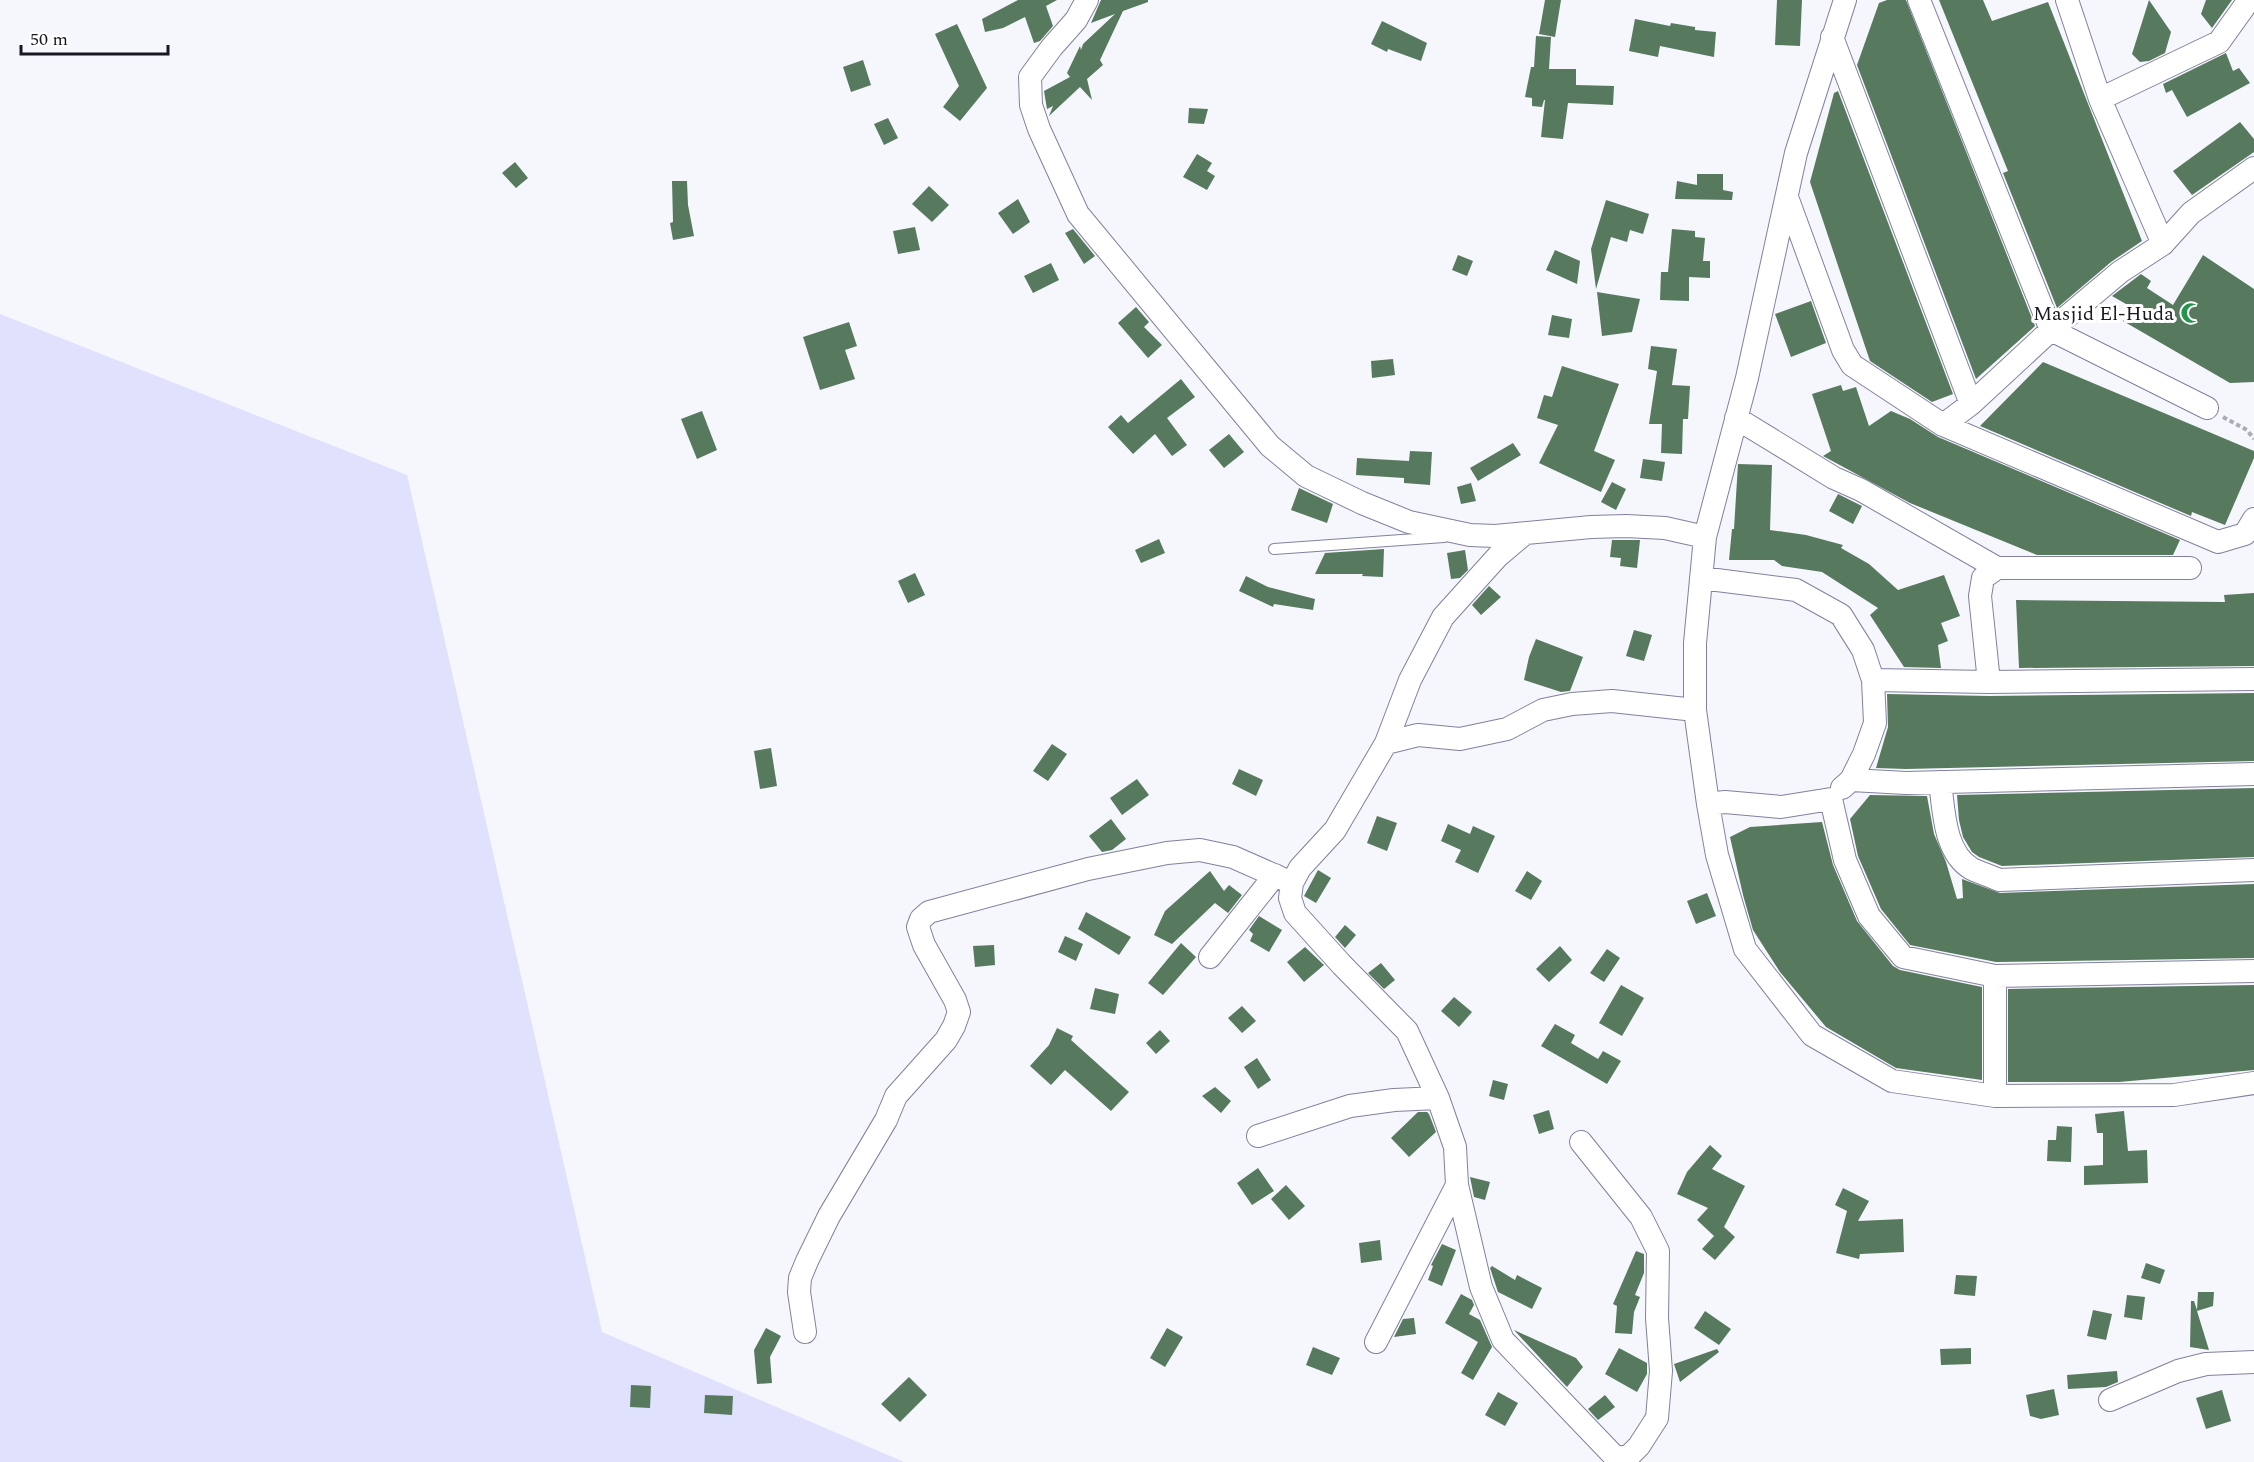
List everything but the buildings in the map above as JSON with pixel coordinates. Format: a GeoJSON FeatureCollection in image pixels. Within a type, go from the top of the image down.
{"type":"FeatureCollection","features":[{"type":"Feature","properties":{"kind":"street"},"geometry":{"type":"LineString","coordinates":[[1088,0],[1076,20],[1030,77],[1031,105],[1034,113],[1078,214],[1270,446],[1306,476],[1362,503],[1409,522],[1470,535],[1495,536],[1626,526],[1665,528],[1705,537]]}},
{"type":"Feature","properties":{"kind":"street"},"geometry":{"type":"LineString","coordinates":[[1845,0],[1796,153],[1736,418],[1705,537],[1695,643],[1695,710],[1717,855],[1745,949],[1812,1035],[1892,1081],[1995,1096],[2174,1095],[2254,1083]]}},
{"type":"Feature","properties":{"kind":"street"},"geometry":{"type":"LineString","coordinates":[[1919,0],[2051,330],[2207,408]]}},
{"type":"Feature","properties":{"kind":"street"},"geometry":{"type":"LineString","coordinates":[[2067,0],[2100,99],[2163,244]]}},
{"type":"Feature","properties":{"kind":"street"},"geometry":{"type":"LineString","coordinates":[[2100,99],[2219,42],[2249,0]]}},
{"type":"Feature","properties":{"kind":"street"},"geometry":{"type":"LineString","coordinates":[[1832,37],[1971,404]]}},
{"type":"Feature","properties":{"kind":"street"},"geometry":{"type":"LineString","coordinates":[[1943,425],[1971,404],[2051,330],[2120,272],[2163,244],[2191,213],[2254,168]]}},
{"type":"Feature","properties":{"kind":"street"},"geometry":{"type":"LineString","coordinates":[[1787,196],[1843,350],[1852,365],[1943,425],[2218,543],[2245,534],[2254,519]]}},
{"type":"Feature","properties":{"kind":"street"},"geometry":{"type":"LineString","coordinates":[[1736,418],[1834,478],[1861,490],[1997,568],[2190,568]]}},
{"type":"Feature","properties":{"kind":"street"},"geometry":{"type":"LineString","coordinates":[[1210,957],[1284,879],[1300,868],[1335,830],[1386,743],[1410,680],[1443,617],[1498,556],[1524,534]]}},
{"type":"Feature","properties":{"kind":"street"},"geometry":{"type":"LineString","coordinates":[[1989,682],[1980,596],[1983,578],[1997,568]]}},
{"type":"Feature","properties":{"kind":"street"},"geometry":{"type":"LineString","coordinates":[[1701,579],[1796,590],[1841,615],[1863,650],[1873,680],[1875,723],[1864,754],[1851,780],[1831,799],[1781,807],[1725,802],[1708,804]]}},
{"type":"Feature","properties":{"kind":"street"},"geometry":{"type":"LineString","coordinates":[[1873,680],[1989,682],[2254,679]]}},
{"type":"Feature","properties":{"kind":"street"},"geometry":{"type":"LineString","coordinates":[[1386,743],[1419,735],[1460,739],[1507,729],[1543,710],[1572,704],[1612,701],[1695,710]]}},
{"type":"Feature","properties":{"kind":"street"},"geometry":{"type":"LineString","coordinates":[[1851,780],[1940,782],[2254,774]]}},
{"type":"Feature","properties":{"kind":"street"},"geometry":{"type":"LineString","coordinates":[[1940,782],[1947,831],[1956,852],[1970,868],[1999,880],[2254,870]]}},
{"type":"Feature","properties":{"kind":"street"},"geometry":{"type":"LineString","coordinates":[[1831,799],[1845,860],[1869,916],[1903,957],[1995,976],[2254,971]]}},
{"type":"Feature","properties":{"kind":"street"},"geometry":{"type":"LineString","coordinates":[[805,1332],[799,1292],[800,1278],[807,1261],[829,1216],[885,1120],[896,1096],[946,1040],[959,1012],[955,1000],[924,945],[918,927],[921,919],[929,912],[940,908],[1088,869],[1167,852],[1200,850],[1233,857],[1284,879],[1295,913],[1407,1031],[1438,1098],[1455,1148],[1457,1185],[1481,1287],[1503,1340],[1616,1458],[1629,1456],[1639,1446],[1657,1418],[1661,1371],[1657,1318],[1658,1251],[1641,1216],[1581,1142]]}},
{"type":"Feature","properties":{"kind":"street"},"geometry":{"type":"LineString","coordinates":[[1995,976],[1995,1096]]}},
{"type":"Feature","properties":{"kind":"street"},"geometry":{"type":"LineString","coordinates":[[1258,1136],[1350,1106],[1394,1100],[1438,1098]]}},
{"type":"Feature","properties":{"kind":"street"},"geometry":{"type":"LineString","coordinates":[[1376,1342],[1457,1185]]}},
{"type":"Feature","properties":{"kind":"street"},"geometry":{"type":"LineString","coordinates":[[2110,1400],[2178,1371],[2206,1364],[2254,1362]]}},
{"type":"Feature","properties":{"kind":"lane"},"geometry":{"type":"LineString","coordinates":[[1274,549],[1470,535]]}},
{"type":"Feature","properties":{"kind":"path"},"geometry":{"type":"LineString","coordinates":[[2207,408],[2247,430],[2254,439]]}},
{"type":"Feature","properties":{"kind":"shaded area"},"geometry":{"type":"Polygon","coordinates":[[[0,314],[407,475],[602,1332],[904,1462],[0,1462],[0,314]]]}},
{"type":"Feature","properties":{"kind":"place","name":"Masjid El-Huda"},"geometry":{"type":"Point","coordinates":[2191,313]}}]}
